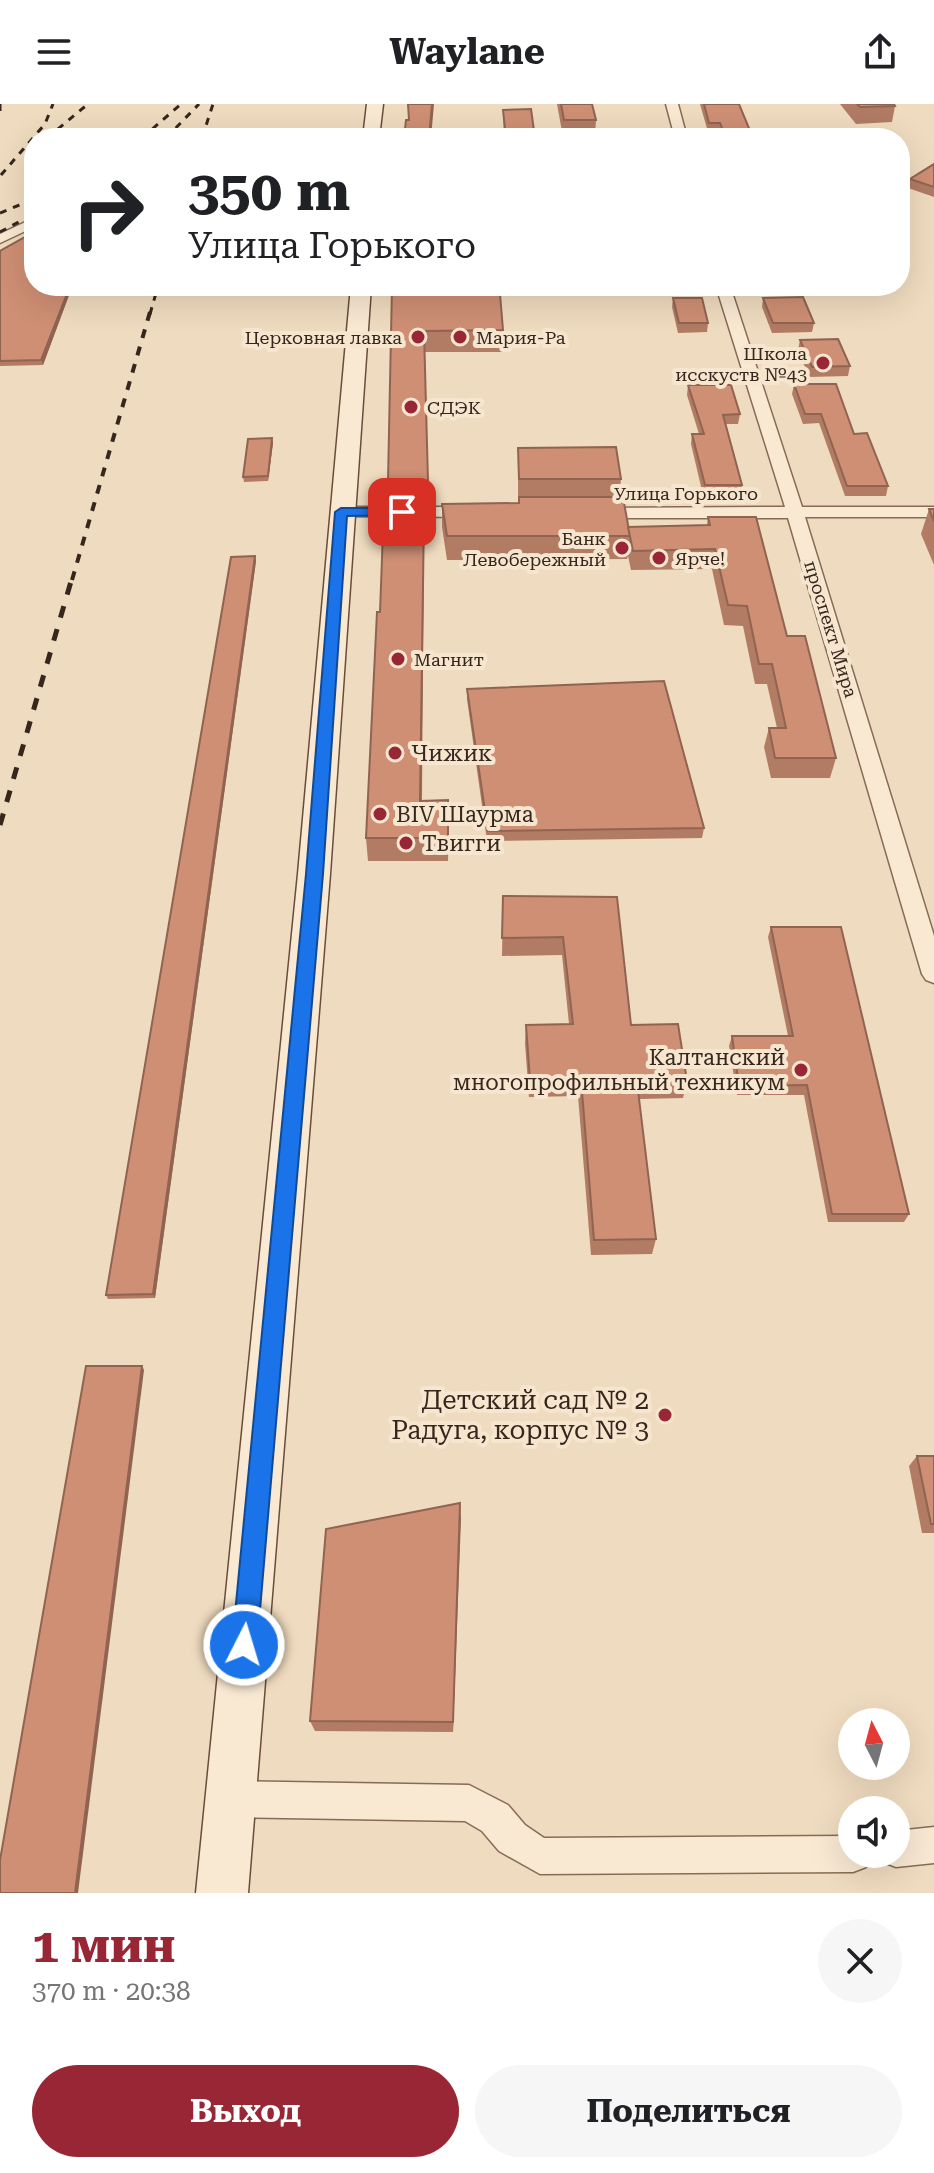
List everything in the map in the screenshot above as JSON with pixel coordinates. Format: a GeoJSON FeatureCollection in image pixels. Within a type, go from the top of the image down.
{"type":"FeatureCollection","features":[{"type":"Feature","properties":{"kind":"street"},"geometry":{"type":"LineString","coordinates":[[372,128],[375,104]]}},
{"type":"Feature","properties":{"kind":"street"},"geometry":{"type":"LineString","coordinates":[[672,104],[678,128]]}},
{"type":"Feature","properties":{"kind":"street"},"geometry":{"type":"LineString","coordinates":[[0,239],[24,227]]}},
{"type":"Feature","properties":{"kind":"street"},"geometry":{"type":"LineString","coordinates":[[222,1893],[314,874],[360,296]]}},
{"type":"Feature","properties":{"kind":"street","name":"проспект Мира"},"geometry":{"type":"LineString","coordinates":[[726,296],[934,974]]}},
{"type":"Feature","properties":{"kind":"street"},"geometry":{"type":"LineString","coordinates":[[341,512],[498,512]]}},
{"type":"Feature","properties":{"kind":"street","name":"Улица Горького"},"geometry":{"type":"LineString","coordinates":[[576,513],[934,512]]}},
{"type":"Feature","properties":{"kind":"street"},"geometry":{"type":"LineString","coordinates":[[230,1799],[469,1803],[495,1818],[512,1838],[540,1856],[838,1854]]}},
{"type":"Feature","properties":{"kind":"street"},"geometry":{"type":"LineString","coordinates":[[910,1848],[934,1845]]}},
{"type":"Feature","properties":{"kind":"building"},"geometry":{"type":"Polygon","coordinates":[[[408,104],[432,104],[430,128],[405,128],[406,120],[409,120],[408,104]]]}},
{"type":"Feature","properties":{"kind":"building"},"geometry":{"type":"Polygon","coordinates":[[[561,104],[592,104],[596,120],[564,120],[561,104]]]}},
{"type":"Feature","properties":{"kind":"building"},"geometry":{"type":"Polygon","coordinates":[[[704,104],[739,104],[749,128],[722,128],[720,123],[709,123],[704,104]]]}},
{"type":"Feature","properties":{"kind":"building"},"geometry":{"type":"Polygon","coordinates":[[[857,104],[894,104],[895,106],[860,107],[857,104]]]}},
{"type":"Feature","properties":{"kind":"building"},"geometry":{"type":"Polygon","coordinates":[[[531,109],[534,128],[505,128],[503,110],[531,109]]]}},
{"type":"Feature","properties":{"kind":"building"},"geometry":{"type":"Polygon","coordinates":[[[934,164],[934,187],[910,179],[934,164]]]}},
{"type":"Feature","properties":{"kind":"building"},"geometry":{"type":"Polygon","coordinates":[[[24,238],[24,296],[66,296],[41,360],[0,361],[0,251],[24,238]]]}},
{"type":"Feature","properties":{"kind":"building"},"geometry":{"type":"Polygon","coordinates":[[[392,296],[500,296],[503,330],[424,331],[428,481],[388,481],[392,296]]]}},
{"type":"Feature","properties":{"kind":"building"},"geometry":{"type":"Polygon","coordinates":[[[803,297],[814,323],[773,323],[763,298],[803,297]]]}},
{"type":"Feature","properties":{"kind":"building"},"geometry":{"type":"Polygon","coordinates":[[[673,298],[702,298],[708,323],[679,323],[673,298]]]}},
{"type":"Feature","properties":{"kind":"building"},"geometry":{"type":"Polygon","coordinates":[[[838,339],[850,366],[812,367],[800,340],[838,339]]]}},
{"type":"Feature","properties":{"kind":"building"},"geometry":{"type":"Polygon","coordinates":[[[794,384],[836,384],[854,434],[867,433],[888,486],[847,486],[821,414],[805,414],[794,384]]]}},
{"type":"Feature","properties":{"kind":"building"},"geometry":{"type":"Polygon","coordinates":[[[688,385],[731,385],[740,414],[723,415],[742,485],[705,485],[692,434],[704,434],[688,385]]]}},
{"type":"Feature","properties":{"kind":"building"},"geometry":{"type":"Polygon","coordinates":[[[272,438],[268,476],[243,477],[248,439],[272,438]]]}},
{"type":"Feature","properties":{"kind":"building"},"geometry":{"type":"Polygon","coordinates":[[[616,447],[621,479],[519,479],[518,448],[616,447]]]}},
{"type":"Feature","properties":{"kind":"building"},"geometry":{"type":"Polygon","coordinates":[[[387,497],[428,497],[429,513],[424,513],[420,801],[448,800],[448,838],[366,838],[377,612],[380,612],[384,505],[387,505],[387,497]]]}},
{"type":"Feature","properties":{"kind":"building"},"geometry":{"type":"Polygon","coordinates":[[[519,497],[623,497],[630,536],[447,536],[442,504],[519,503],[519,497]]]}},
{"type":"Feature","properties":{"kind":"building"},"geometry":{"type":"Polygon","coordinates":[[[708,517],[756,517],[787,636],[805,636],[836,758],[775,758],[769,728],[786,728],[772,664],[759,664],[747,606],[728,605],[715,549],[633,551],[628,527],[710,525],[708,517]]]}},
{"type":"Feature","properties":{"kind":"building"},"geometry":{"type":"Polygon","coordinates":[[[255,556],[153,1294],[106,1295],[231,557],[255,556]]]}},
{"type":"Feature","properties":{"kind":"building"},"geometry":{"type":"Polygon","coordinates":[[[664,681],[704,828],[488,831],[467,689],[664,681]]]}},
{"type":"Feature","properties":{"kind":"building"},"geometry":{"type":"Polygon","coordinates":[[[503,896],[617,897],[631,1025],[678,1024],[687,1081],[637,1082],[656,1239],[594,1240],[581,1079],[530,1080],[526,1025],[573,1024],[563,937],[502,938],[503,896]]]}},
{"type":"Feature","properties":{"kind":"building","name":"Калтанский многопрофильный техникум"},"geometry":{"type":"Polygon","coordinates":[[[771,927],[841,927],[909,1214],[832,1214],[807,1085],[739,1086],[732,1036],[793,1036],[771,927]]]}},
{"type":"Feature","properties":{"kind":"building"},"geometry":{"type":"Polygon","coordinates":[[[86,1366],[142,1366],[75,1893],[0,1893],[0,1860],[86,1366]]]}},
{"type":"Feature","properties":{"kind":"building"},"geometry":{"type":"Polygon","coordinates":[[[917,1456],[934,1456],[934,1524],[931,1524],[917,1456]]]}},
{"type":"Feature","properties":{"kind":"building"},"geometry":{"type":"Polygon","coordinates":[[[460,1503],[453,1722],[310,1721],[326,1529],[460,1503]]]}},
{"type":"Feature","properties":{"kind":"railway"},"geometry":{"type":"LineString","coordinates":[[0,104],[0,112]]}},
{"type":"Feature","properties":{"kind":"railway"},"geometry":{"type":"LineString","coordinates":[[42,128],[53,104]]}},
{"type":"Feature","properties":{"kind":"railway"},"geometry":{"type":"LineString","coordinates":[[59,128],[88,104]]}},
{"type":"Feature","properties":{"kind":"railway"},"geometry":{"type":"LineString","coordinates":[[153,128],[181,104]]}},
{"type":"Feature","properties":{"kind":"railway"},"geometry":{"type":"LineString","coordinates":[[176,128],[199,104]]}},
{"type":"Feature","properties":{"kind":"railway"},"geometry":{"type":"LineString","coordinates":[[205,128],[213,104]]}},
{"type":"Feature","properties":{"kind":"railway"},"geometry":{"type":"LineString","coordinates":[[1,175],[24,148]]}},
{"type":"Feature","properties":{"kind":"railway"},"geometry":{"type":"LineString","coordinates":[[0,213],[24,203]]}},
{"type":"Feature","properties":{"kind":"railway"},"geometry":{"type":"LineString","coordinates":[[0,232],[24,219]]}},
{"type":"Feature","properties":{"kind":"railway"},"geometry":{"type":"LineString","coordinates":[[150,314],[155,296]]}},
{"type":"Feature","properties":{"kind":"railway"},"geometry":{"type":"LineString","coordinates":[[72,580],[150,312]]}},
{"type":"Feature","properties":{"kind":"railway"},"geometry":{"type":"LineString","coordinates":[[0,825],[72,578]]}},
{"type":"Feature","properties":{"kind":"place","name":"Церковная лавка"},"geometry":{"type":"Point","coordinates":[418,337]}},
{"type":"Feature","properties":{"kind":"place","name":"Мария-Ра"},"geometry":{"type":"Point","coordinates":[460,337]}},
{"type":"Feature","properties":{"kind":"place","name":"Школа исскуств №43"},"geometry":{"type":"Point","coordinates":[823,363]}},
{"type":"Feature","properties":{"kind":"place","name":"СДЭК"},"geometry":{"type":"Point","coordinates":[411,407]}},
{"type":"Feature","properties":{"kind":"place","name":"Банк Левобережный"},"geometry":{"type":"Point","coordinates":[622,548]}},
{"type":"Feature","properties":{"kind":"place","name":"Ярче!"},"geometry":{"type":"Point","coordinates":[659,558]}},
{"type":"Feature","properties":{"kind":"place","name":"Магнит"},"geometry":{"type":"Point","coordinates":[398,659]}},
{"type":"Feature","properties":{"kind":"place","name":"Чижик"},"geometry":{"type":"Point","coordinates":[395,753]}},
{"type":"Feature","properties":{"kind":"place","name":"BIV Шаурма"},"geometry":{"type":"Point","coordinates":[380,814]}},
{"type":"Feature","properties":{"kind":"place","name":"Твигги"},"geometry":{"type":"Point","coordinates":[406,843]}},
{"type":"Feature","properties":{"kind":"place","name":"Калтанский многопрофильный техникум"},"geometry":{"type":"Point","coordinates":[801,1070]}},
{"type":"Feature","properties":{"kind":"place","name":"Детский сад № 2 Радуга, корпус № 3"},"geometry":{"type":"Point","coordinates":[665,1415]}},
{"type":"Feature","properties":{"kind":"route"},"geometry":{"type":"LineString","coordinates":[[244,1645],[314,874],[341,512],[402,512]]}}]}
